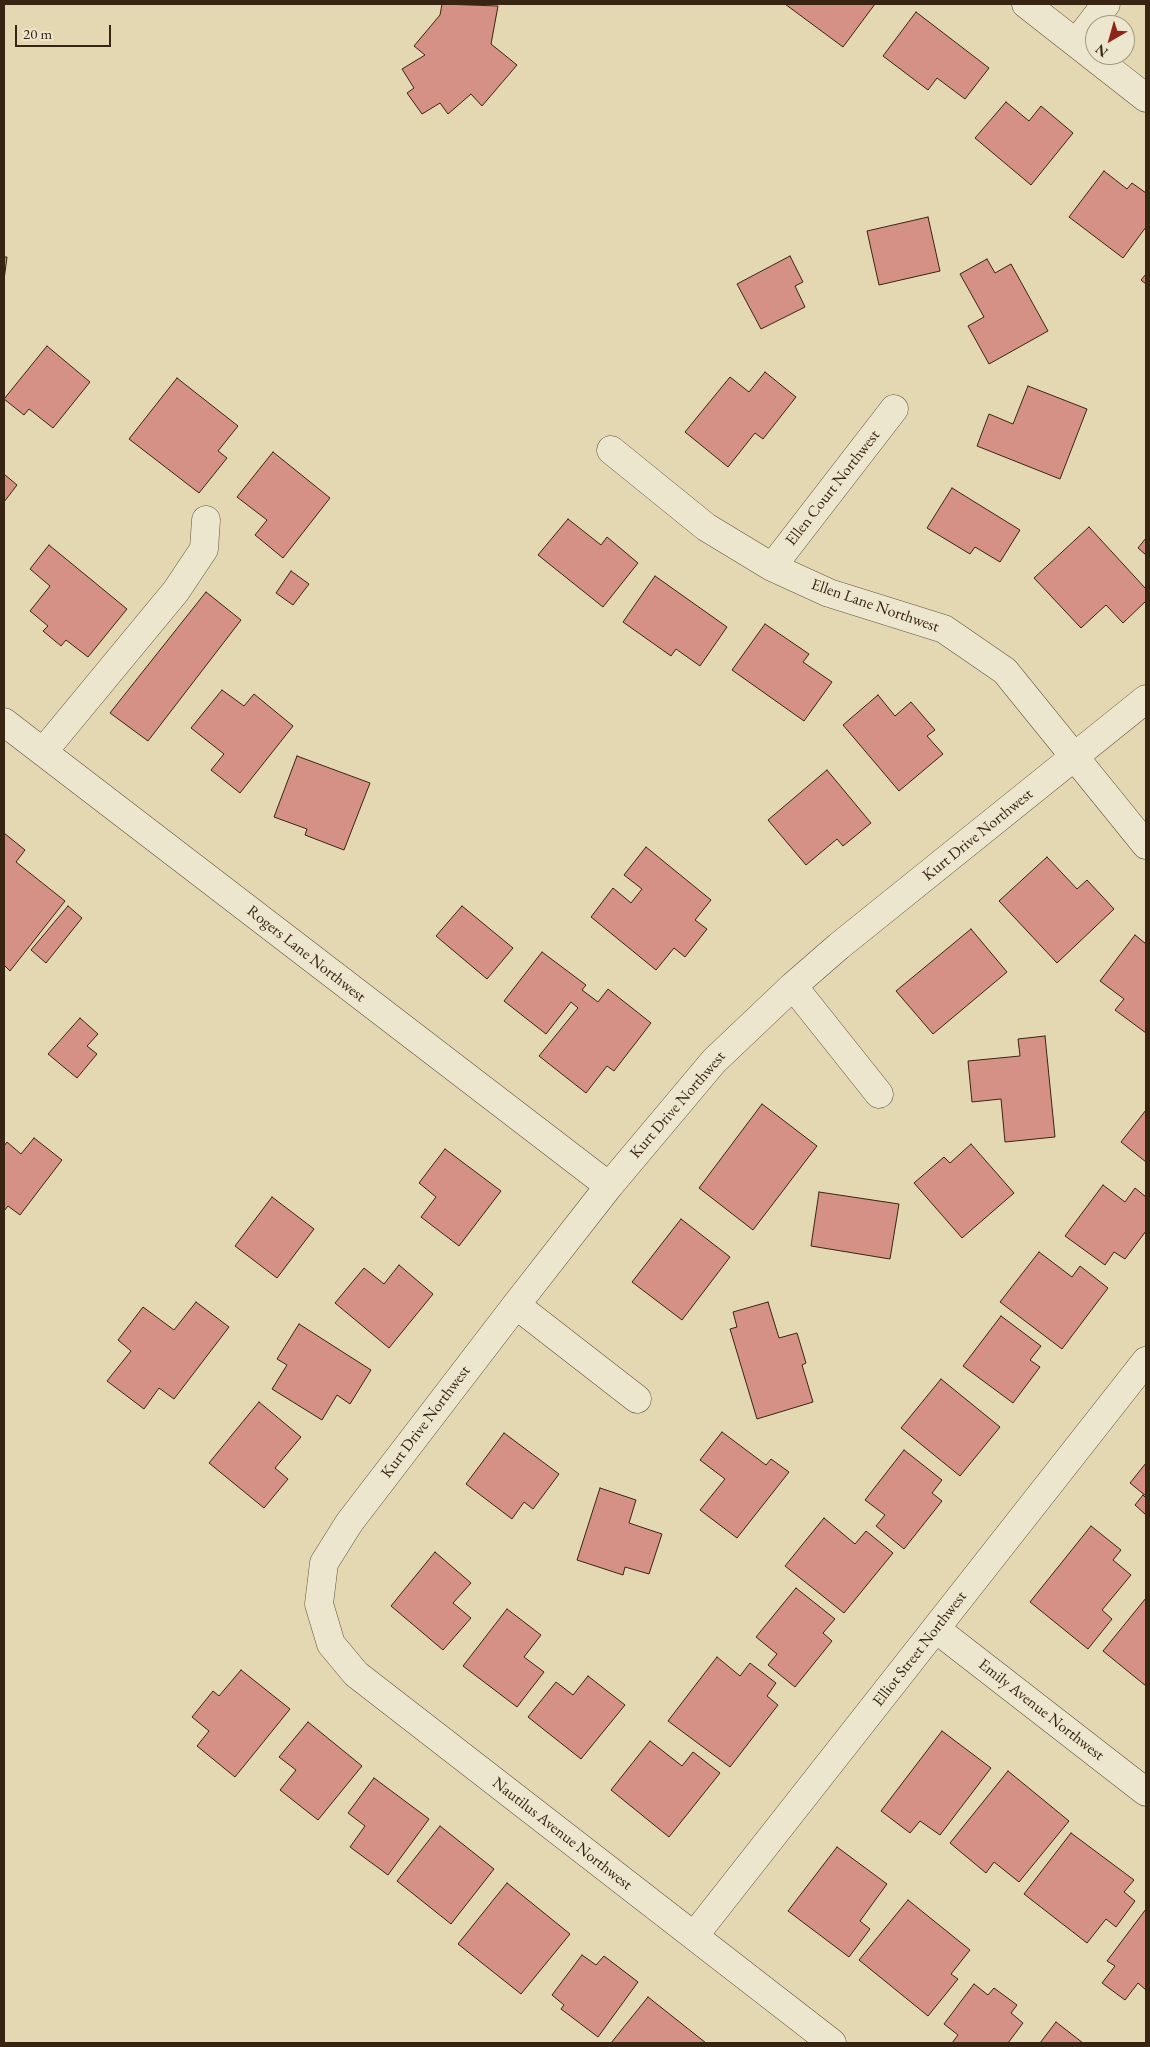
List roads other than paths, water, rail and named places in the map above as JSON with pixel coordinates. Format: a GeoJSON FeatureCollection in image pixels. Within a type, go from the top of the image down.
{"type":"FeatureCollection","features":[{"type":"Feature","properties":{"kind":"street"},"geometry":{"type":"LineString","coordinates":[[1026,4],[1146,98]]}},
{"type":"Feature","properties":{"kind":"street"},"geometry":{"type":"LineString","coordinates":[[1076,43],[1106,4]]}},
{"type":"Feature","properties":{"kind":"street","name":"Ellen Court Northwest"},"geometry":{"type":"LineString","coordinates":[[772,567],[894,408]]}},
{"type":"Feature","properties":{"kind":"street","name":"Ellen Lane Northwest"},"geometry":{"type":"LineString","coordinates":[[611,450],[706,527],[772,567],[829,592],[944,629],[1005,671],[1146,845]]}},
{"type":"Feature","properties":{"kind":"street"},"geometry":{"type":"LineString","coordinates":[[43,752],[176,591],[204,549],[206,520]]}},
{"type":"Feature","properties":{"kind":"street","name":"Kurt Drive Northwest"},"geometry":{"type":"LineString","coordinates":[[319,1604],[324,1563],[350,1523],[609,1186],[714,1061],[793,986],[1146,699]]}},
{"type":"Feature","properties":{"kind":"street","name":"Rogers Lane Northwest"},"geometry":{"type":"LineString","coordinates":[[4,722],[609,1186]]}},
{"type":"Feature","properties":{"kind":"street"},"geometry":{"type":"LineString","coordinates":[[793,986],[879,1094]]}},
{"type":"Feature","properties":{"kind":"street"},"geometry":{"type":"LineString","coordinates":[[516,1305],[637,1399]]}},
{"type":"Feature","properties":{"kind":"street","name":"Elliot Street Northwest"},"geometry":{"type":"LineString","coordinates":[[694,1936],[1146,1361]]}},
{"type":"Feature","properties":{"kind":"street","name":"Nautilus Avenue Northwest"},"geometry":{"type":"LineString","coordinates":[[319,1604],[331,1644],[356,1674],[832,2043]]}},
{"type":"Feature","properties":{"kind":"street","name":"Emily Avenue Northwest"},"geometry":{"type":"LineString","coordinates":[[936,1629],[1146,1792]]}}]}
